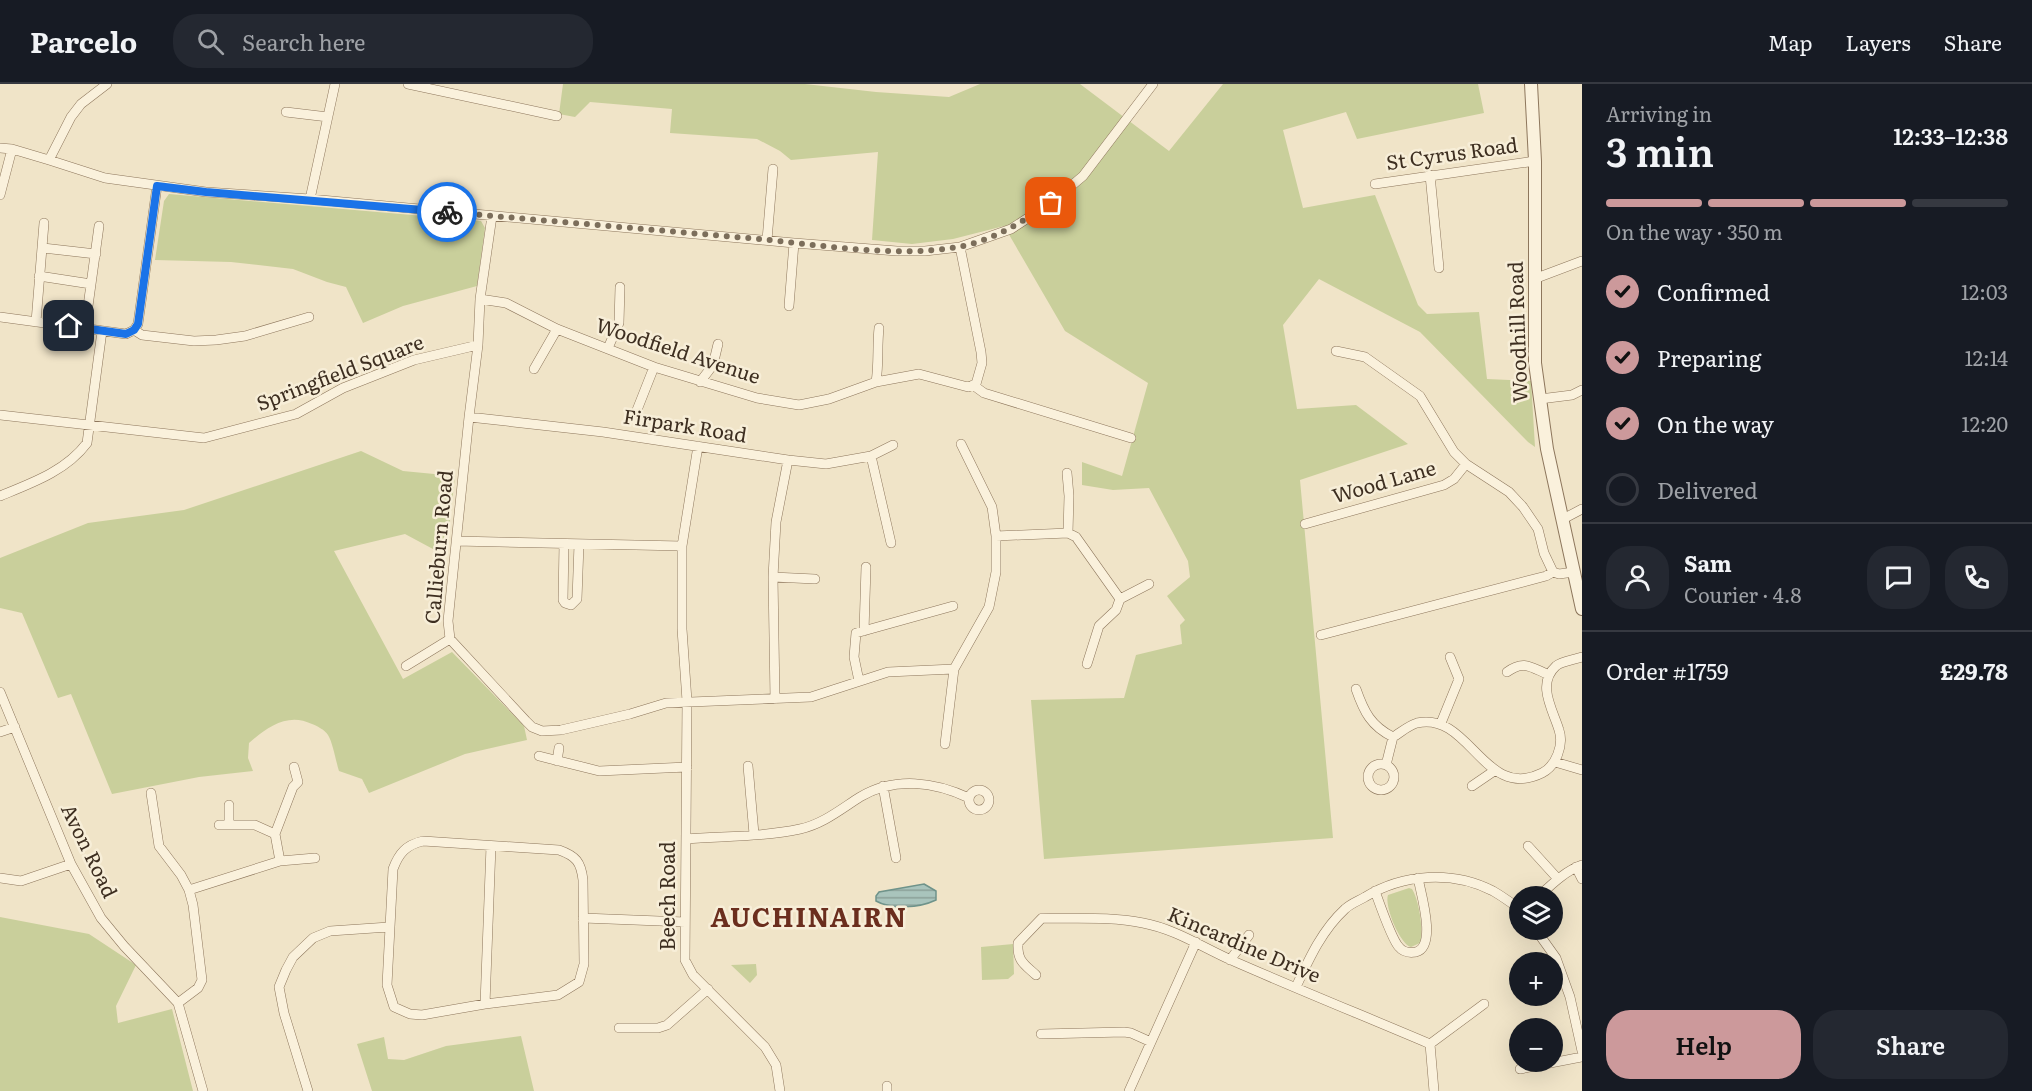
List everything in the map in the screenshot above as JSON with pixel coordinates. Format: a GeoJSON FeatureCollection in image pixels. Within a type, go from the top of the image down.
{"type":"FeatureCollection","features":[{"type":"Feature","properties":{"kind":"street"},"geometry":{"type":"LineString","coordinates":[[49,159],[71,117],[81,104],[107,84]]}},
{"type":"Feature","properties":{"kind":"street"},"geometry":{"type":"LineString","coordinates":[[310,199],[335,84]]}},
{"type":"Feature","properties":{"kind":"street"},"geometry":{"type":"LineString","coordinates":[[408,84],[557,116]]}},
{"type":"Feature","properties":{"kind":"street"},"geometry":{"type":"LineString","coordinates":[[0,148],[49,159],[105,178],[206,192],[310,199],[794,243],[925,251],[960,247],[1011,230],[1051,203],[1083,176],[1153,84]]}},
{"type":"Feature","properties":{"kind":"street","name":"Woodhill Road"},"geometry":{"type":"LineString","coordinates":[[1531,84],[1534,161],[1535,363],[1547,449],[1582,609]]}},
{"type":"Feature","properties":{"kind":"street"},"geometry":{"type":"LineString","coordinates":[[286,112],[328,117]]}},
{"type":"Feature","properties":{"kind":"street"},"geometry":{"type":"LineString","coordinates":[[1,190],[12,149]]}},
{"type":"Feature","properties":{"kind":"street","name":"St Cyrus Road"},"geometry":{"type":"LineString","coordinates":[[1375,184],[1534,161]]}},
{"type":"Feature","properties":{"kind":"street"},"geometry":{"type":"LineString","coordinates":[[766,240],[773,169]]}},
{"type":"Feature","properties":{"kind":"street"},"geometry":{"type":"LineString","coordinates":[[1430,175],[1439,268]]}},
{"type":"Feature","properties":{"kind":"street"},"geometry":{"type":"LineString","coordinates":[[0,317],[126,334],[134,330],[138,324],[157,186]]}},
{"type":"Feature","properties":{"kind":"street","name":"Callieburn Road"},"geometry":{"type":"LineString","coordinates":[[492,216],[480,299],[478,345],[448,621],[450,639],[526,721],[532,727],[542,731],[561,730],[666,703],[687,701]]}},
{"type":"Feature","properties":{"kind":"street"},"geometry":{"type":"LineString","coordinates":[[36,322],[44,223]]}},
{"type":"Feature","properties":{"kind":"street"},"geometry":{"type":"LineString","coordinates":[[86,328],[99,226]]}},
{"type":"Feature","properties":{"kind":"street"},"geometry":{"type":"LineString","coordinates":[[789,306],[794,243]]}},
{"type":"Feature","properties":{"kind":"street"},"geometry":{"type":"LineString","coordinates":[[960,247],[981,352],[982,363],[976,381]]}},
{"type":"Feature","properties":{"kind":"street"},"geometry":{"type":"LineString","coordinates":[[43,248],[96,254]]}},
{"type":"Feature","properties":{"kind":"street"},"geometry":{"type":"LineString","coordinates":[[1534,279],[1582,261]]}},
{"type":"Feature","properties":{"kind":"street"},"geometry":{"type":"LineString","coordinates":[[39,276],[91,284]]}},
{"type":"Feature","properties":{"kind":"street"},"geometry":{"type":"LineString","coordinates":[[608,348],[619,323],[621,287]]}},
{"type":"Feature","properties":{"kind":"street","name":"Woodfield Avenue"},"geometry":{"type":"LineString","coordinates":[[480,299],[506,303],[557,329],[654,366],[757,398],[800,405],[829,399],[876,382],[919,374],[959,386],[968,387],[976,381],[984,393],[1131,438]]}},
{"type":"Feature","properties":{"kind":"street"},"geometry":{"type":"LineString","coordinates":[[134,330],[142,335],[194,341],[216,340],[245,336],[309,316]]}},
{"type":"Feature","properties":{"kind":"street"},"geometry":{"type":"LineString","coordinates":[[876,382],[879,366],[877,347],[879,328]]}},
{"type":"Feature","properties":{"kind":"street"},"geometry":{"type":"LineString","coordinates":[[534,369],[557,329]]}},
{"type":"Feature","properties":{"kind":"street"},"geometry":{"type":"LineString","coordinates":[[0,496],[60,469],[76,457],[87,443],[102,331]]}},
{"type":"Feature","properties":{"kind":"street","name":"Springfield Square"},"geometry":{"type":"LineString","coordinates":[[0,415],[204,438],[296,414],[343,388],[414,360],[478,345]]}},
{"type":"Feature","properties":{"kind":"street"},"geometry":{"type":"LineString","coordinates":[[700,382],[713,365],[718,345]]}},
{"type":"Feature","properties":{"kind":"street"},"geometry":{"type":"LineString","coordinates":[[1336,351],[1365,357],[1420,396],[1454,452],[1466,464],[1509,492],[1523,507],[1538,530],[1553,572]]}},
{"type":"Feature","properties":{"kind":"street"},"geometry":{"type":"LineString","coordinates":[[637,410],[654,366]]}},
{"type":"Feature","properties":{"kind":"street"},"geometry":{"type":"LineString","coordinates":[[1540,399],[1572,395],[1582,390]]}},
{"type":"Feature","properties":{"kind":"street","name":"Firpark Road"},"geometry":{"type":"LineString","coordinates":[[469,417],[603,432],[826,464],[871,456],[893,445]]}},
{"type":"Feature","properties":{"kind":"street"},"geometry":{"type":"LineString","coordinates":[[945,744],[954,669],[989,607],[996,572],[996,536],[992,507],[961,444]]}},
{"type":"Feature","properties":{"kind":"street","name":"Beech Road"},"geometry":{"type":"LineString","coordinates":[[698,446],[682,546],[682,629],[687,701],[685,960],[693,975],[771,1055],[779,1076],[780,1091]]}},
{"type":"Feature","properties":{"kind":"street"},"geometry":{"type":"LineString","coordinates":[[871,456],[891,543]]}},
{"type":"Feature","properties":{"kind":"street"},"geometry":{"type":"LineString","coordinates":[[775,699],[773,577],[776,522],[788,460]]}},
{"type":"Feature","properties":{"kind":"street","name":"Wood Lane"},"geometry":{"type":"LineString","coordinates":[[1305,524],[1444,484],[1454,479],[1466,464]]}},
{"type":"Feature","properties":{"kind":"street"},"geometry":{"type":"LineString","coordinates":[[1067,473],[1068,533]]}},
{"type":"Feature","properties":{"kind":"street"},"geometry":{"type":"LineString","coordinates":[[1563,519],[1582,509]]}},
{"type":"Feature","properties":{"kind":"street"},"geometry":{"type":"LineString","coordinates":[[996,536],[1068,533],[1076,537],[1120,599]]}},
{"type":"Feature","properties":{"kind":"street"},"geometry":{"type":"LineString","coordinates":[[456,541],[682,546]]}},
{"type":"Feature","properties":{"kind":"street"},"geometry":{"type":"LineString","coordinates":[[564,544],[563,600],[571,605],[576,599],[579,544]]}},
{"type":"Feature","properties":{"kind":"street"},"geometry":{"type":"LineString","coordinates":[[864,631],[866,567]]}},
{"type":"Feature","properties":{"kind":"street"},"geometry":{"type":"LineString","coordinates":[[1321,635],[1546,576],[1553,572],[1559,574],[1574,572]]}},
{"type":"Feature","properties":{"kind":"street"},"geometry":{"type":"LineString","coordinates":[[773,577],[815,579]]}},
{"type":"Feature","properties":{"kind":"street"},"geometry":{"type":"LineString","coordinates":[[1087,664],[1099,626],[1116,610],[1120,599],[1149,584]]}},
{"type":"Feature","properties":{"kind":"street"},"geometry":{"type":"LineString","coordinates":[[860,681],[854,657],[856,633],[953,606]]}},
{"type":"Feature","properties":{"kind":"street"},"geometry":{"type":"LineString","coordinates":[[406,666],[450,639]]}},
{"type":"Feature","properties":{"kind":"street"},"geometry":{"type":"LineString","coordinates":[[1442,723],[1459,679],[1450,657]]}},
{"type":"Feature","properties":{"kind":"street"},"geometry":{"type":"LineString","coordinates":[[1386,765],[1394,737],[1416,723],[1442,723],[1464,740],[1494,771],[1519,780],[1543,773],[1555,762],[1560,747],[1560,732],[1546,692],[1549,675],[1557,665],[1582,657]]}},
{"type":"Feature","properties":{"kind":"street"},"geometry":{"type":"LineString","coordinates":[[1507,672],[1516,664],[1525,664],[1549,675]]}},
{"type":"Feature","properties":{"kind":"street"},"geometry":{"type":"LineString","coordinates":[[687,701],[812,697],[888,672],[954,669]]}},
{"type":"Feature","properties":{"kind":"street"},"geometry":{"type":"LineString","coordinates":[[1356,689],[1364,711],[1380,730],[1394,737]]}},
{"type":"Feature","properties":{"kind":"street","name":"Avon Road"},"geometry":{"type":"LineString","coordinates":[[0,692],[71,864],[101,918],[178,1003]]}},
{"type":"Feature","properties":{"kind":"street"},"geometry":{"type":"LineString","coordinates":[[0,732],[15,727]]}},
{"type":"Feature","properties":{"kind":"street"},"geometry":{"type":"LineString","coordinates":[[557,760],[559,748]]}},
{"type":"Feature","properties":{"kind":"street"},"geometry":{"type":"LineString","coordinates":[[539,756],[599,771],[687,767]]}},
{"type":"Feature","properties":{"kind":"street"},"geometry":{"type":"LineString","coordinates":[[1555,762],[1582,770]]}},
{"type":"Feature","properties":{"kind":"street"},"geometry":{"type":"LineString","coordinates":[[748,766],[754,834]]}},
{"type":"Feature","properties":{"kind":"street"},"geometry":{"type":"LineString","coordinates":[[280,861],[275,834],[298,782],[294,767]]}},
{"type":"Feature","properties":{"kind":"street"},"geometry":{"type":"LineString","coordinates":[[1472,786],[1494,771]]}},
{"type":"Feature","properties":{"kind":"street"},"geometry":{"type":"LineString","coordinates":[[686,839],[773,834],[812,825],[821,822],[862,795],[883,786],[928,784],[969,798]]}},
{"type":"Feature","properties":{"kind":"street"},"geometry":{"type":"LineString","coordinates":[[883,786],[896,858]]}},
{"type":"Feature","properties":{"kind":"street"},"geometry":{"type":"LineString","coordinates":[[151,793],[159,846],[181,875],[189,890],[193,905],[202,980],[198,988],[178,1003],[203,1091]]}},
{"type":"Feature","properties":{"kind":"street"},"geometry":{"type":"LineString","coordinates":[[229,805],[224,825],[255,825],[275,834]]}},
{"type":"Feature","properties":{"kind":"street"},"geometry":{"type":"LineString","coordinates":[[423,841],[491,846],[559,850],[579,861],[582,868],[584,964],[579,982],[558,995],[422,1015],[410,1014],[394,1007],[387,986],[393,870],[397,858],[412,843],[423,841]]}},
{"type":"Feature","properties":{"kind":"street"},"geometry":{"type":"LineString","coordinates":[[485,1004],[491,846]]}},
{"type":"Feature","properties":{"kind":"street"},"geometry":{"type":"LineString","coordinates":[[1528,846],[1558,879]]}},
{"type":"Feature","properties":{"kind":"street"},"geometry":{"type":"LineString","coordinates":[[189,890],[280,861],[315,858]]}},
{"type":"Feature","properties":{"kind":"street"},"geometry":{"type":"LineString","coordinates":[[0,878],[21,880],[71,864]]}},
{"type":"Feature","properties":{"kind":"street"},"geometry":{"type":"LineString","coordinates":[[1550,886],[1579,866],[1582,879]]}},
{"type":"Feature","properties":{"kind":"street"},"geometry":{"type":"LineString","coordinates":[[1375,891],[1399,947],[1408,953],[1418,951],[1424,947],[1427,940],[1425,913],[1418,878]]}},
{"type":"Feature","properties":{"kind":"street"},"geometry":{"type":"LineString","coordinates":[[1296,987],[1315,946],[1345,908],[1391,884],[1418,878],[1462,880],[1492,891],[1509,902]]}},
{"type":"Feature","properties":{"kind":"street","name":"Kincardine Drive"},"geometry":{"type":"LineString","coordinates":[[1036,975],[1019,959],[1017,946],[1042,918],[1087,917],[1140,922],[1196,942],[1230,960],[1430,1044]]}},
{"type":"Feature","properties":{"kind":"street"},"geometry":{"type":"LineString","coordinates":[[583,918],[685,922]]}},
{"type":"Feature","properties":{"kind":"street"},"geometry":{"type":"LineString","coordinates":[[308,1091],[284,1013],[279,987],[286,970],[293,957],[312,938],[339,930],[389,927]]}},
{"type":"Feature","properties":{"kind":"street"},"geometry":{"type":"LineString","coordinates":[[1230,960],[1249,935]]}},
{"type":"Feature","properties":{"kind":"street"},"geometry":{"type":"LineString","coordinates":[[1543,940],[1556,958],[1570,997],[1582,1051]]}},
{"type":"Feature","properties":{"kind":"street"},"geometry":{"type":"LineString","coordinates":[[1129,1091],[1196,942]]}},
{"type":"Feature","properties":{"kind":"street"},"geometry":{"type":"LineString","coordinates":[[619,1028],[658,1028],[668,1025],[708,989]]}},
{"type":"Feature","properties":{"kind":"street"},"geometry":{"type":"LineString","coordinates":[[1570,997],[1582,995]]}},
{"type":"Feature","properties":{"kind":"street"},"geometry":{"type":"LineString","coordinates":[[1434,1091],[1430,1044],[1484,1004]]}},
{"type":"Feature","properties":{"kind":"street"},"geometry":{"type":"LineString","coordinates":[[1041,1034],[1124,1032],[1151,1042]]}},
{"type":"Feature","properties":{"kind":"street"},"geometry":{"type":"LineString","coordinates":[[1563,1061],[1582,1057]]}},
{"type":"Feature","properties":{"kind":"green space"},"geometry":{"type":"Polygon","coordinates":[[[563,84],[805,84],[949,97],[980,84],[1080,84],[1169,151],[1223,84],[1478,84],[1484,113],[1357,139],[1346,112],[1283,130],[1303,208],[1375,195],[1418,305],[1427,314],[1479,312],[1487,379],[1531,381],[1535,447],[1420,332],[1319,279],[1283,325],[1297,409],[1356,405],[1408,444],[1300,480],[1333,838],[1044,859],[1031,700],[1124,698],[1136,655],[1182,644],[1180,625],[1185,620],[1167,596],[1190,577],[1188,561],[1149,488],[1113,490],[1082,485],[1082,462],[1122,476],[1148,383],[1065,331],[1004,226],[953,239],[912,244],[872,240],[878,152],[791,160],[780,151],[757,139],[670,133],[672,109],[590,102],[575,117],[559,114],[563,84]]]}},
{"type":"Feature","properties":{"kind":"green space"},"geometry":{"type":"Polygon","coordinates":[[[169,194],[481,221],[485,228],[477,286],[403,306],[363,323],[346,287],[293,269],[231,262],[155,260],[164,201],[169,194]]]}},
{"type":"Feature","properties":{"kind":"green space"},"geometry":{"type":"Polygon","coordinates":[[[361,451],[403,471],[455,476],[446,556],[405,534],[334,551],[403,679],[452,652],[524,726],[527,740],[465,754],[369,793],[362,779],[339,771],[325,731],[303,721],[286,721],[271,727],[249,743],[248,758],[253,771],[199,777],[112,794],[71,694],[58,698],[22,613],[0,608],[0,558],[88,523],[184,510],[361,451]]]}},
{"type":"Feature","properties":{"kind":"green space"},"geometry":{"type":"Polygon","coordinates":[[[1412,889],[1417,900],[1421,931],[1420,943],[1411,947],[1398,932],[1387,900],[1388,895],[1412,889]]]}},
{"type":"Feature","properties":{"kind":"green space"},"geometry":{"type":"Polygon","coordinates":[[[0,917],[89,934],[136,965],[116,1006],[118,1023],[172,1009],[193,1091],[0,1091],[0,917]]]}},
{"type":"Feature","properties":{"kind":"green space"},"geometry":{"type":"Polygon","coordinates":[[[1013,944],[1014,974],[1008,979],[982,980],[981,947],[1013,944]]]}},
{"type":"Feature","properties":{"kind":"green space"},"geometry":{"type":"Polygon","coordinates":[[[756,964],[757,975],[750,983],[731,965],[756,964]]]}},
{"type":"Feature","properties":{"kind":"green space"},"geometry":{"type":"Polygon","coordinates":[[[521,1036],[534,1091],[372,1091],[357,1044],[384,1037],[388,1059],[404,1060],[446,1046],[521,1036]]]}},
{"type":"Feature","properties":{"kind":"water"},"geometry":{"type":"Polygon","coordinates":[[[924,884],[936,891],[936,900],[906,907],[890,906],[876,901],[879,892],[924,884]]]}},
{"type":"Feature","properties":{"kind":"way so far"},"geometry":{"type":"LineString","coordinates":[[447,212],[794,243],[925,251],[960,247],[1011,230],[1051,203]]}},
{"type":"Feature","properties":{"kind":"district","name":"AUCHINAIRN"},"geometry":{"type":"Point","coordinates":[809,918]}},
{"type":"Feature","properties":{"kind":"route"},"geometry":{"type":"LineString","coordinates":[[69,326],[126,334],[134,330],[138,324],[157,186],[447,212]]}}]}
